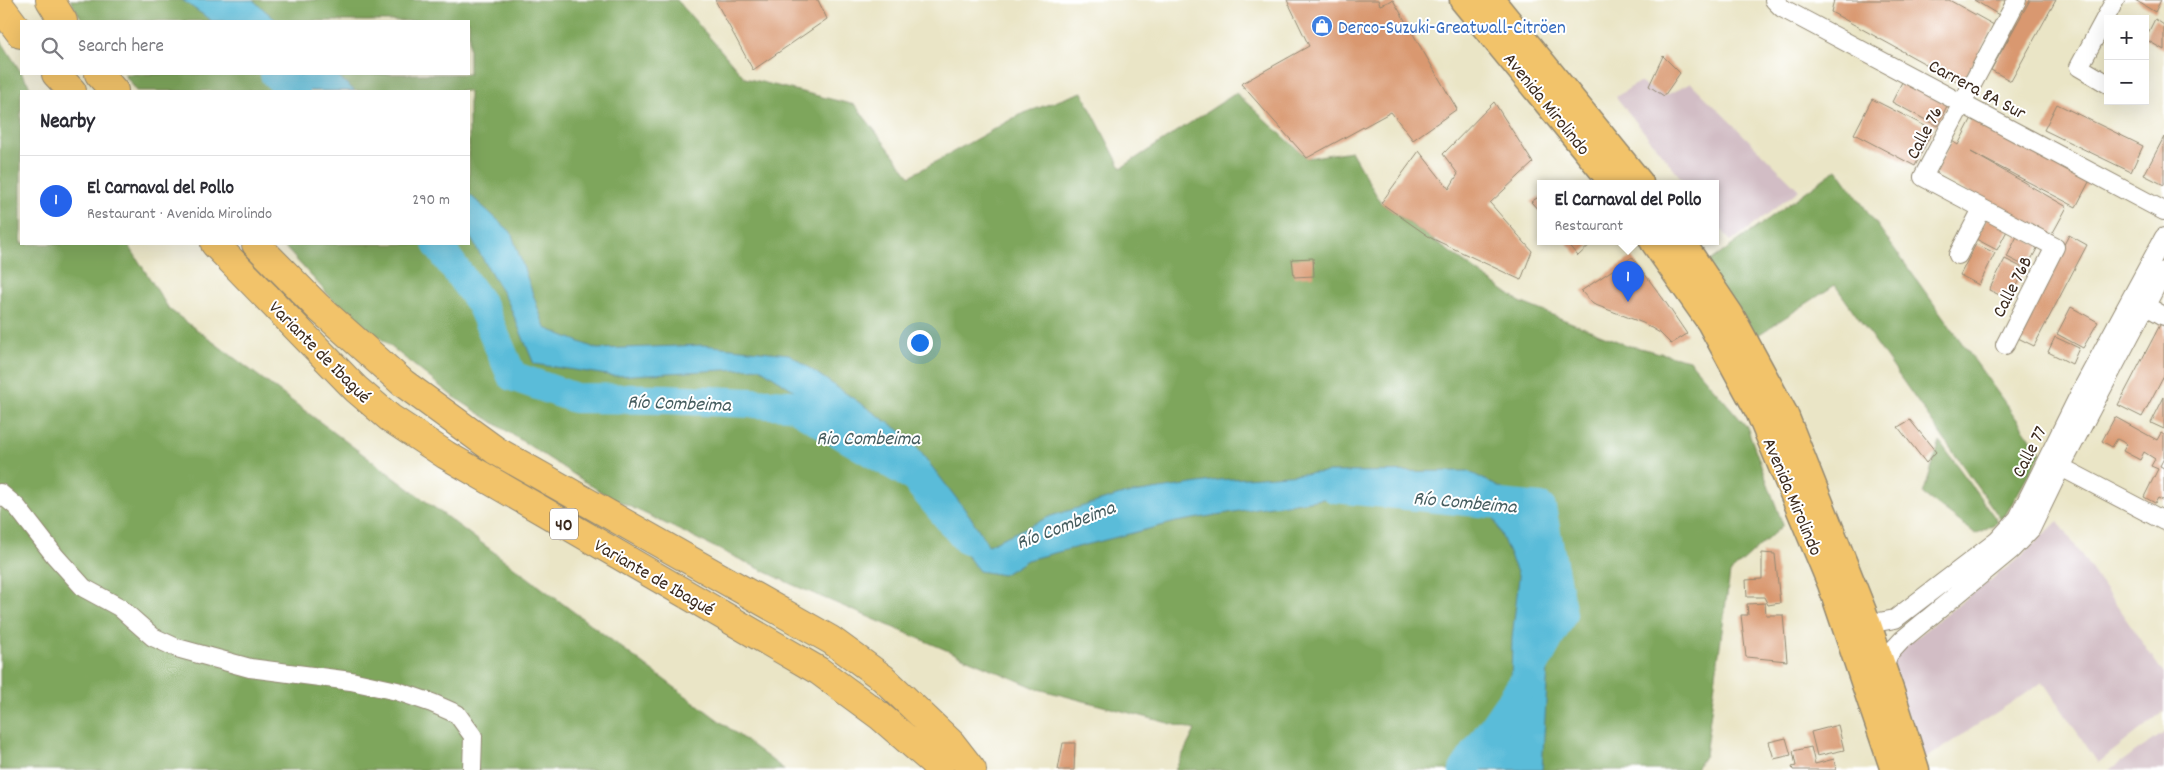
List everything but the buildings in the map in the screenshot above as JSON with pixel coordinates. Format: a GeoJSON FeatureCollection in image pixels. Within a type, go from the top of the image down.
{"type":"FeatureCollection","features":[{"type":"Feature","properties":{"kind":"highway"},"geometry":{"type":"LineString","coordinates":[[50,0],[62,20]]}},
{"type":"Feature","properties":{"kind":"highway"},"geometry":{"type":"LineString","coordinates":[[0,6],[20,33]]}},
{"type":"Feature","properties":{"kind":"highway"},"geometry":{"type":"LineString","coordinates":[[57,75],[71,90]]}},
{"type":"Feature","properties":{"kind":"highway"},"geometry":{"type":"LineString","coordinates":[[100,75],[113,90]]}},
{"type":"Feature","properties":{"kind":"highway","name":"Variante de Ibagué"},"geometry":{"type":"LineString","coordinates":[[216,245],[356,389],[390,418],[446,455],[819,671],[880,716],[932,761],[939,770]]}},
{"type":"Feature","properties":{"kind":"highway","name":"Variante de Ibagué"},"geometry":{"type":"LineString","coordinates":[[257,245],[318,307],[403,384],[495,450],[831,640],[883,678],[951,743],[972,770]]}},
{"type":"Feature","properties":{"kind":"main road","name":"Avenida Mirolindo"},"geometry":{"type":"LineString","coordinates":[[1464,0],[1611,180]]}},
{"type":"Feature","properties":{"kind":"main road","name":"Avenida Mirolindo"},"geometry":{"type":"LineString","coordinates":[[1491,0],[1638,180]]}},
{"type":"Feature","properties":{"kind":"main road","name":"Avenida Mirolindo"},"geometry":{"type":"LineString","coordinates":[[1656,245],[1710,322],[1759,412],[1831,584],[1894,770]]}},
{"type":"Feature","properties":{"kind":"main road","name":"Avenida Mirolindo"},"geometry":{"type":"LineString","coordinates":[[1684,245],[1730,314],[1785,415],[1866,619],[1916,770]]}},
{"type":"Feature","properties":{"kind":"street","name":"Carrera 8A Sur"},"geometry":{"type":"LineString","coordinates":[[1774,0],[1782,8],[2164,211]]}},
{"type":"Feature","properties":{"kind":"street","name":"Calle 76"},"geometry":{"type":"LineString","coordinates":[[1982,210],[1923,177],[2016,0]]}},
{"type":"Feature","properties":{"kind":"street"},"geometry":{"type":"LineString","coordinates":[[2104,82],[2079,67],[2115,0]]}},
{"type":"Feature","properties":{"kind":"street"},"geometry":{"type":"LineString","coordinates":[[1958,255],[1982,210]]}},
{"type":"Feature","properties":{"kind":"street","name":"Calle 76B"},"geometry":{"type":"LineString","coordinates":[[1982,210],[2055,247],[2005,344]]}},
{"type":"Feature","properties":{"kind":"street","name":"Calle 77"},"geometry":{"type":"LineString","coordinates":[[1884,669],[1889,654],[1902,640],[2010,550],[2031,529],[2052,475],[2138,302],[2164,237]]}},
{"type":"Feature","properties":{"kind":"street","name":"Calle 77"},"geometry":{"type":"LineString","coordinates":[[2138,302],[2164,271]]}},
{"type":"Feature","properties":{"kind":"street"},"geometry":{"type":"LineString","coordinates":[[2138,302],[2164,316]]}},
{"type":"Feature","properties":{"kind":"street"},"geometry":{"type":"LineString","coordinates":[[2052,475],[2164,521]]}},
{"type":"Feature","properties":{"kind":"street","name":"Calle 77"},"geometry":{"type":"LineString","coordinates":[[1866,619],[1879,622],[1895,618],[1997,541],[2052,475]]}},
{"type":"Feature","properties":{"kind":"street"},"geometry":{"type":"LineString","coordinates":[[0,492],[17,507],[55,556],[84,588],[119,607],[153,637],[177,648],[250,668],[351,681],[397,691],[432,703],[457,714],[473,736],[472,770]]}},
{"type":"Feature","properties":{"kind":"shaded area"},"geometry":{"type":"Polygon","coordinates":[[[1639,82],[1664,96],[1691,83],[1799,190],[1731,242],[1719,226],[1719,180],[1683,180],[1616,97],[1639,82]]]}},
{"type":"Feature","properties":{"kind":"shaded area"},"geometry":{"type":"Polygon","coordinates":[[[2058,521],[2164,674],[2164,711],[2098,763],[2043,682],[1919,763],[1889,658],[2019,558],[2058,521]]]}},
{"type":"Feature","properties":{"kind":"shaded area"},"geometry":{"type":"Polygon","coordinates":[[[2164,733],[2164,770],[2109,770],[2164,733]]]}},
{"type":"Feature","properties":{"kind":"green space"},"geometry":{"type":"Polygon","coordinates":[[[70,0],[677,0],[745,78],[855,105],[910,176],[1019,115],[1082,92],[1121,168],[1236,93],[1307,158],[1351,151],[1381,203],[1520,302],[1627,345],[1689,360],[1747,427],[1783,525],[1730,573],[1705,755],[1695,770],[1175,770],[1195,730],[1038,689],[791,584],[604,494],[451,395],[334,301],[283,245],[470,245],[470,90],[136,90],[125,75],[470,75],[470,20],[82,20],[70,0]]]}},
{"type":"Feature","properties":{"kind":"green space"},"geometry":{"type":"Polygon","coordinates":[[[0,39],[20,71],[20,75],[23,75],[32,90],[20,90],[20,245],[129,245],[169,309],[785,770],[0,770],[0,39]]]}},
{"type":"Feature","properties":{"kind":"green space"},"geometry":{"type":"Polygon","coordinates":[[[1837,169],[2041,453],[2002,521],[1835,285],[1741,346],[1694,273],[1837,169]]]}},
{"type":"Feature","properties":{"kind":"green space"},"geometry":{"type":"Polygon","coordinates":[[[1940,442],[1998,522],[1976,534],[1923,494],[1940,442]]]}},
{"type":"Feature","properties":{"kind":"water"},"geometry":{"type":"Polygon","coordinates":[[[182,0],[253,0],[276,20],[211,20],[182,0]]]}},
{"type":"Feature","properties":{"kind":"water"},"geometry":{"type":"Polygon","coordinates":[[[288,75],[336,75],[354,90],[310,90],[288,75]]]}},
{"type":"Feature","properties":{"kind":"water","name":"Rio Combeima"},"geometry":{"type":"Polygon","coordinates":[[[470,195],[511,232],[545,328],[597,349],[703,345],[789,354],[909,437],[970,516],[988,545],[1051,516],[1120,495],[1218,480],[1329,472],[1468,471],[1525,501],[1567,574],[1548,667],[1542,770],[1474,770],[1510,726],[1512,638],[1519,577],[1492,513],[1412,487],[1257,508],[1176,522],[1027,560],[1003,575],[979,571],[955,540],[931,489],[852,457],[825,411],[760,368],[614,376],[534,364],[508,302],[470,237],[470,195]]]}},
{"type":"Feature","properties":{"kind":"waterway","name":"Río Combeima"},"geometry":{"type":"LineString","coordinates":[[276,75],[294,90]]}},
{"type":"Feature","properties":{"kind":"waterway","name":"Río Combeima"},"geometry":{"type":"LineString","coordinates":[[438,245],[481,304],[512,376],[575,398],[666,399],[792,405],[914,477],[966,539]]}},
{"type":"Feature","properties":{"kind":"waterway","name":"Río Combeima"},"geometry":{"type":"LineString","coordinates":[[1335,488],[1541,508],[1562,614],[1527,678],[1464,770]]}},
{"type":"Feature","properties":{"kind":"place","name":"Derco-Suzuki-Greatwall-Citröen"},"geometry":{"type":"Point","coordinates":[1322,26]}},
{"type":"Feature","properties":{"kind":"place","name":"El Carnaval del Pollo"},"geometry":{"type":"Point","coordinates":[1628,302]}}]}
